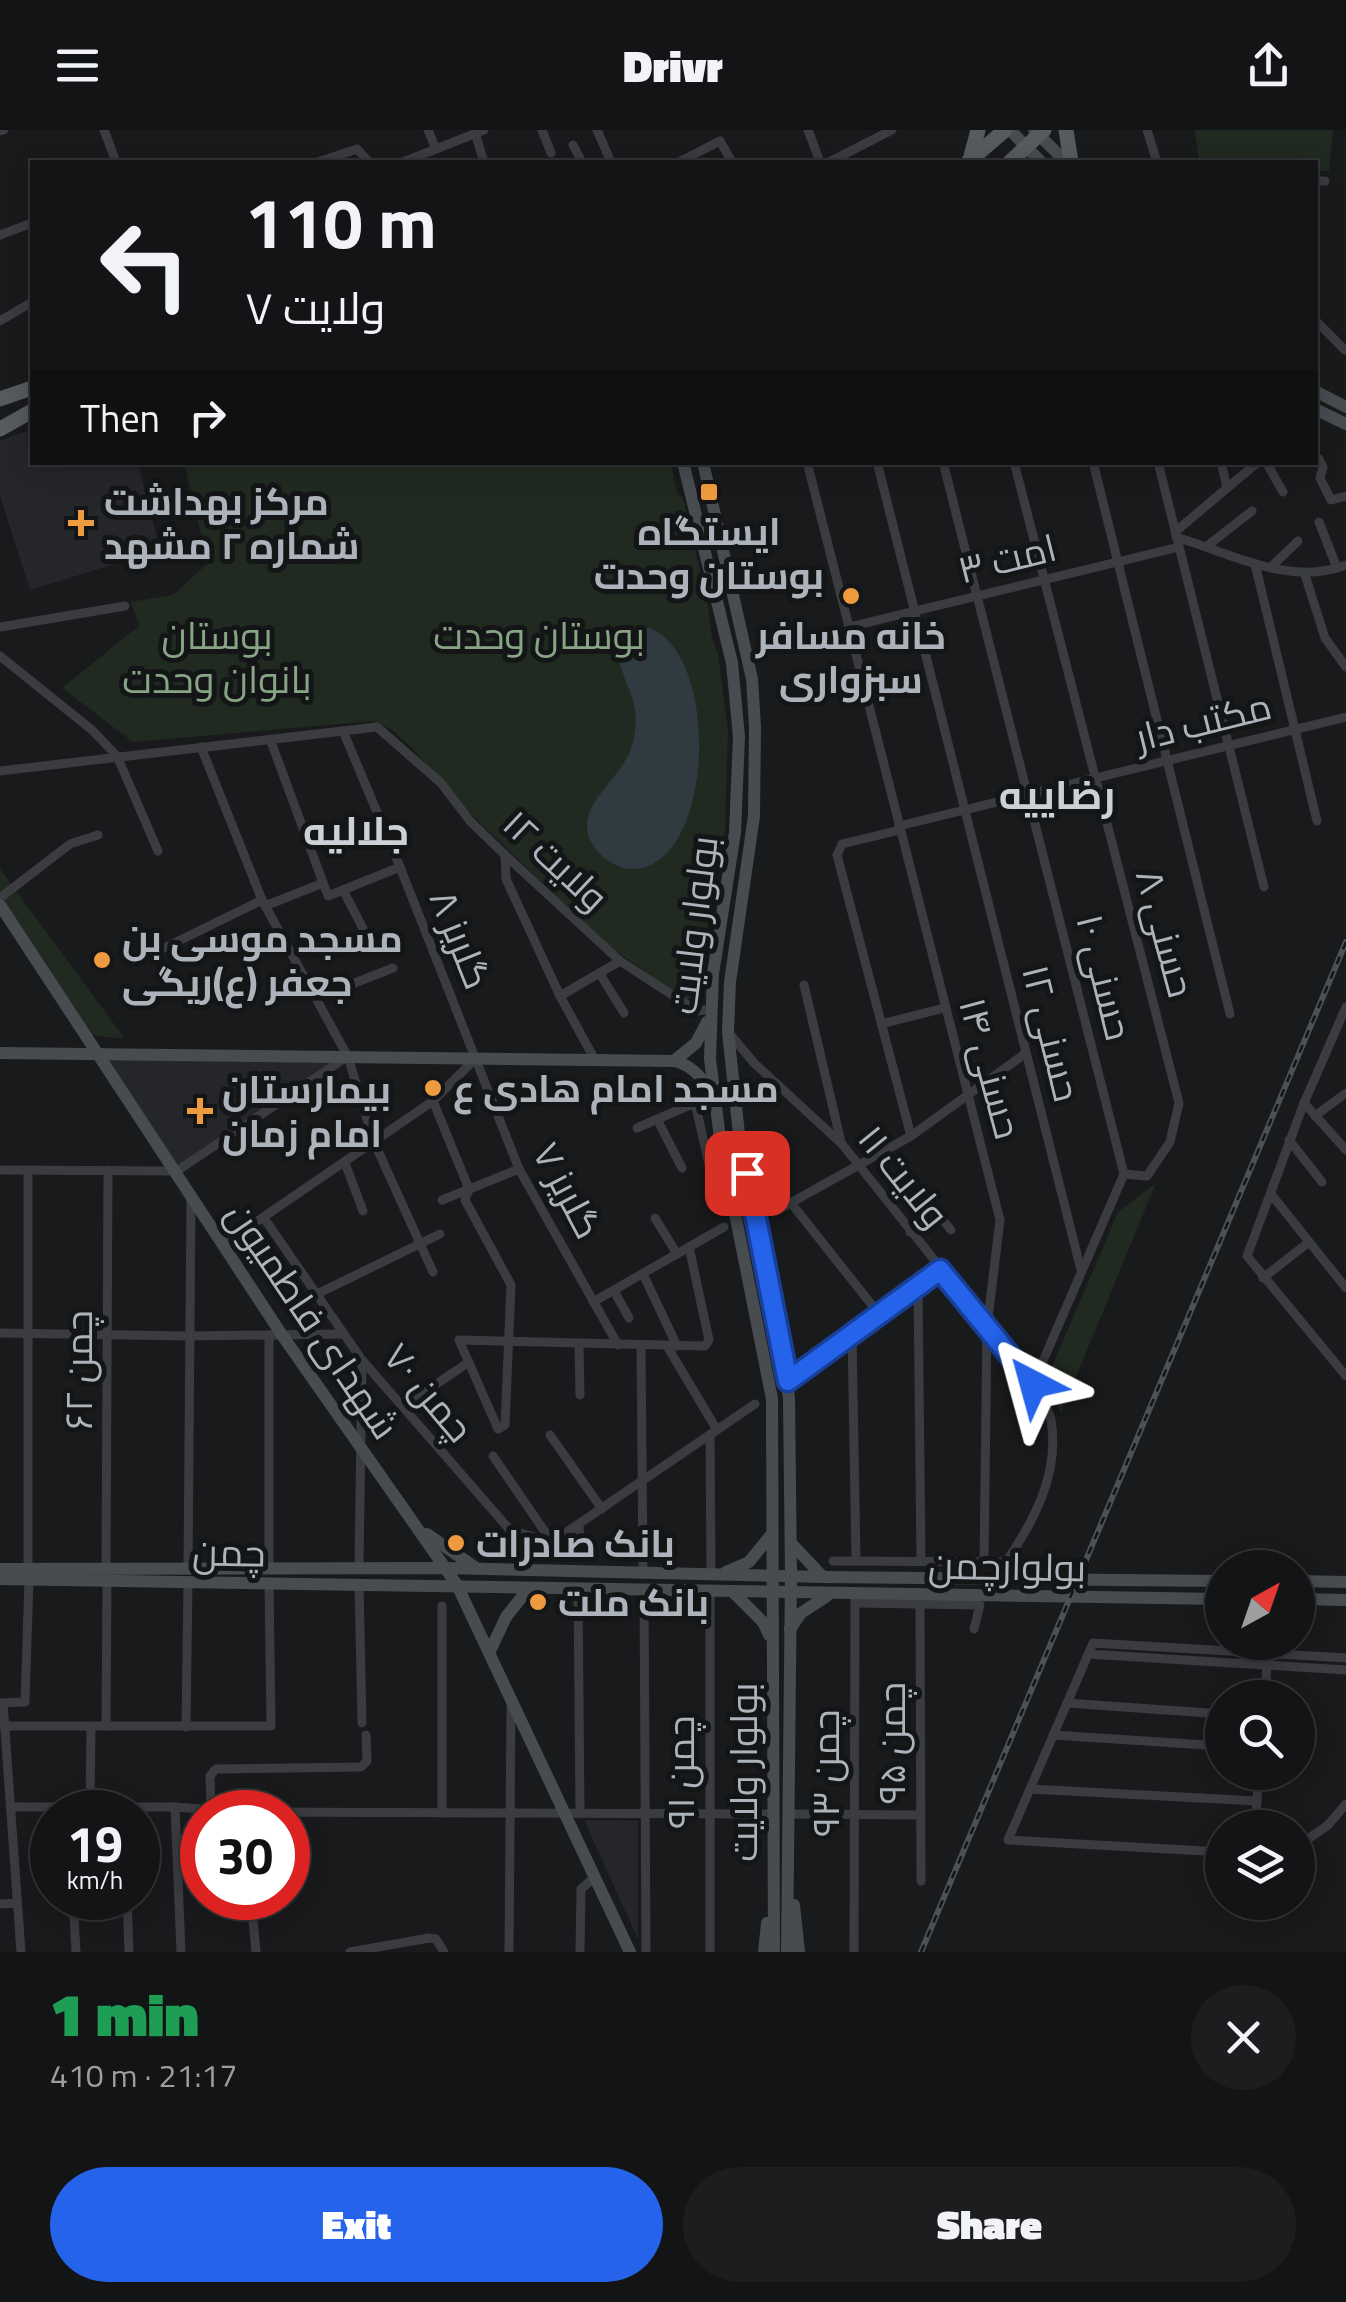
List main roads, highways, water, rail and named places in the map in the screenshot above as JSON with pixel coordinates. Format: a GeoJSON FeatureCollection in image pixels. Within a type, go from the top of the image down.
{"type":"FeatureCollection","features":[{"type":"Feature","properties":{"kind":"main road"},"geometry":{"type":"LineString","coordinates":[[970,160],[978,130]]}},
{"type":"Feature","properties":{"kind":"main road"},"geometry":{"type":"LineString","coordinates":[[971,160],[1008,130],[1039,160]]}},
{"type":"Feature","properties":{"kind":"main road"},"geometry":{"type":"LineString","coordinates":[[1066,130],[1068,160]]}},
{"type":"Feature","properties":{"kind":"main road"},"geometry":{"type":"LineString","coordinates":[[1012,160],[1039,132],[1066,160]]}},
{"type":"Feature","properties":{"kind":"main road"},"geometry":{"type":"LineString","coordinates":[[0,389],[30,387]]}},
{"type":"Feature","properties":{"kind":"main road"},"geometry":{"type":"LineString","coordinates":[[0,399],[30,388]]}},
{"type":"Feature","properties":{"kind":"main road"},"geometry":{"type":"LineString","coordinates":[[1318,392],[1345,406]]}},
{"type":"Feature","properties":{"kind":"main road"},"geometry":{"type":"LineString","coordinates":[[0,419],[30,410]]}},
{"type":"Feature","properties":{"kind":"main road"},"geometry":{"type":"LineString","coordinates":[[0,429],[30,410]]}},
{"type":"Feature","properties":{"kind":"main road"},"geometry":{"type":"LineString","coordinates":[[1318,413],[1346,424]]}},
{"type":"Feature","properties":{"kind":"main road","name":"بولوار ولایت"},"geometry":{"type":"LineString","coordinates":[[684,465],[732,663],[739,737],[735,832],[718,930],[710,1058],[770,1388],[774,1952]]}},
{"type":"Feature","properties":{"kind":"main road","name":"بولوار ولایت"},"geometry":{"type":"LineString","coordinates":[[703,465],[752,679],[755,728],[754,816],[732,964],[728,1032],[739,1134],[788,1381],[791,1594],[787,1952]]}},
{"type":"Feature","properties":{"kind":"main road","name":"شهدای فاطمیون"},"geometry":{"type":"LineString","coordinates":[[0,906],[191,1192],[276,1335],[361,1445],[457,1586]]}},
{"type":"Feature","properties":{"kind":"main road"},"geometry":{"type":"LineString","coordinates":[[674,1061],[696,1043],[711,1009]]}},
{"type":"Feature","properties":{"kind":"main road"},"geometry":{"type":"LineString","coordinates":[[0,1053],[674,1061],[696,1072],[716,1101]]}},
{"type":"Feature","properties":{"kind":"main road"},"geometry":{"type":"LineString","coordinates":[[416,1523],[478,1570],[772,1575]]}},
{"type":"Feature","properties":{"kind":"main road"},"geometry":{"type":"LineString","coordinates":[[717,1574],[749,1562],[773,1533]]}},
{"type":"Feature","properties":{"kind":"main road"},"geometry":{"type":"LineString","coordinates":[[791,1543],[824,1576]]}},
{"type":"Feature","properties":{"kind":"main road"},"geometry":{"type":"LineString","coordinates":[[359,1568],[359,1584]]}},
{"type":"Feature","properties":{"kind":"main road","name":"چمن"},"geometry":{"type":"LineString","coordinates":[[269,1576],[359,1568],[478,1570]]}},
{"type":"Feature","properties":{"kind":"main road","name":"چمن"},"geometry":{"type":"LineString","coordinates":[[0,1569],[28,1574],[269,1576],[359,1584],[457,1586]]}},
{"type":"Feature","properties":{"kind":"main road","name":"چمن"},"geometry":{"type":"LineString","coordinates":[[0,1579],[28,1574]]}},
{"type":"Feature","properties":{"kind":"main road","name":"بولوارچمن"},"geometry":{"type":"LineString","coordinates":[[772,1575],[1205,1580]]}},
{"type":"Feature","properties":{"kind":"main road"},"geometry":{"type":"LineString","coordinates":[[1315,1581],[1346,1582]]}},
{"type":"Feature","properties":{"kind":"main road"},"geometry":{"type":"LineString","coordinates":[[630,1952],[595,1877],[572,1813],[457,1586],[772,1592]]}},
{"type":"Feature","properties":{"kind":"main road"},"geometry":{"type":"LineString","coordinates":[[490,1651],[506,1616],[530,1588]]}},
{"type":"Feature","properties":{"kind":"main road"},"geometry":{"type":"LineString","coordinates":[[732,1592],[763,1622],[772,1642]]}},
{"type":"Feature","properties":{"kind":"main road","name":"بولوارچمن"},"geometry":{"type":"LineString","coordinates":[[772,1592],[855,1599],[1205,1598]]}},
{"type":"Feature","properties":{"kind":"main road"},"geometry":{"type":"LineString","coordinates":[[790,1630],[801,1613],[829,1594]]}},
{"type":"Feature","properties":{"kind":"main road"},"geometry":{"type":"LineString","coordinates":[[1315,1600],[1346,1600]]}},
{"type":"Feature","properties":{"kind":"main road"},"geometry":{"type":"LineString","coordinates":[[788,1868],[799,1952]]}},
{"type":"Feature","properties":{"kind":"main road"},"geometry":{"type":"LineString","coordinates":[[764,1952],[774,1871]]}},
{"type":"Feature","properties":{"kind":"railway"},"geometry":{"type":"LineString","coordinates":[[921,1952],[1346,942]]}},
{"type":"Feature","properties":{"kind":"place","name":"ایستگاه بوستان وحدت"},"geometry":{"type":"Point","coordinates":[709,492]}},
{"type":"Feature","properties":{"kind":"place","name":"مرکز بهداشت شماره ۲ مشهد"},"geometry":{"type":"Point","coordinates":[81,523]}},
{"type":"Feature","properties":{"kind":"place","name":"خانه مسافر سبزواری"},"geometry":{"type":"Point","coordinates":[851,596]}},
{"type":"Feature","properties":{"kind":"place","name":"مسجد موسی بن جعفر (ع)ریگی"},"geometry":{"type":"Point","coordinates":[102,960]}},
{"type":"Feature","properties":{"kind":"place","name":"مسجد امام هادی ع"},"geometry":{"type":"Point","coordinates":[433,1088]}},
{"type":"Feature","properties":{"kind":"place","name":"بیمارستان امام زمان"},"geometry":{"type":"Point","coordinates":[200,1111]}},
{"type":"Feature","properties":{"kind":"place","name":"بانک صادرات"},"geometry":{"type":"Point","coordinates":[456,1543]}},
{"type":"Feature","properties":{"kind":"place","name":"بانک ملت"},"geometry":{"type":"Point","coordinates":[538,1602]}},
{"type":"Feature","properties":{"kind":"district","name":"رضاییه"},"geometry":{"type":"Point","coordinates":[1057,794]}},
{"type":"Feature","properties":{"kind":"district","name":"جلالیه"},"geometry":{"type":"Point","coordinates":[356,830]}},
{"type":"Feature","properties":{"kind":"park label","name":"بوستان وحدت"},"geometry":{"type":"Point","coordinates":[539,635]}},
{"type":"Feature","properties":{"kind":"park label","name":"بوستان بانوان وحدت"},"geometry":{"type":"Point","coordinates":[217,657]}}]}
